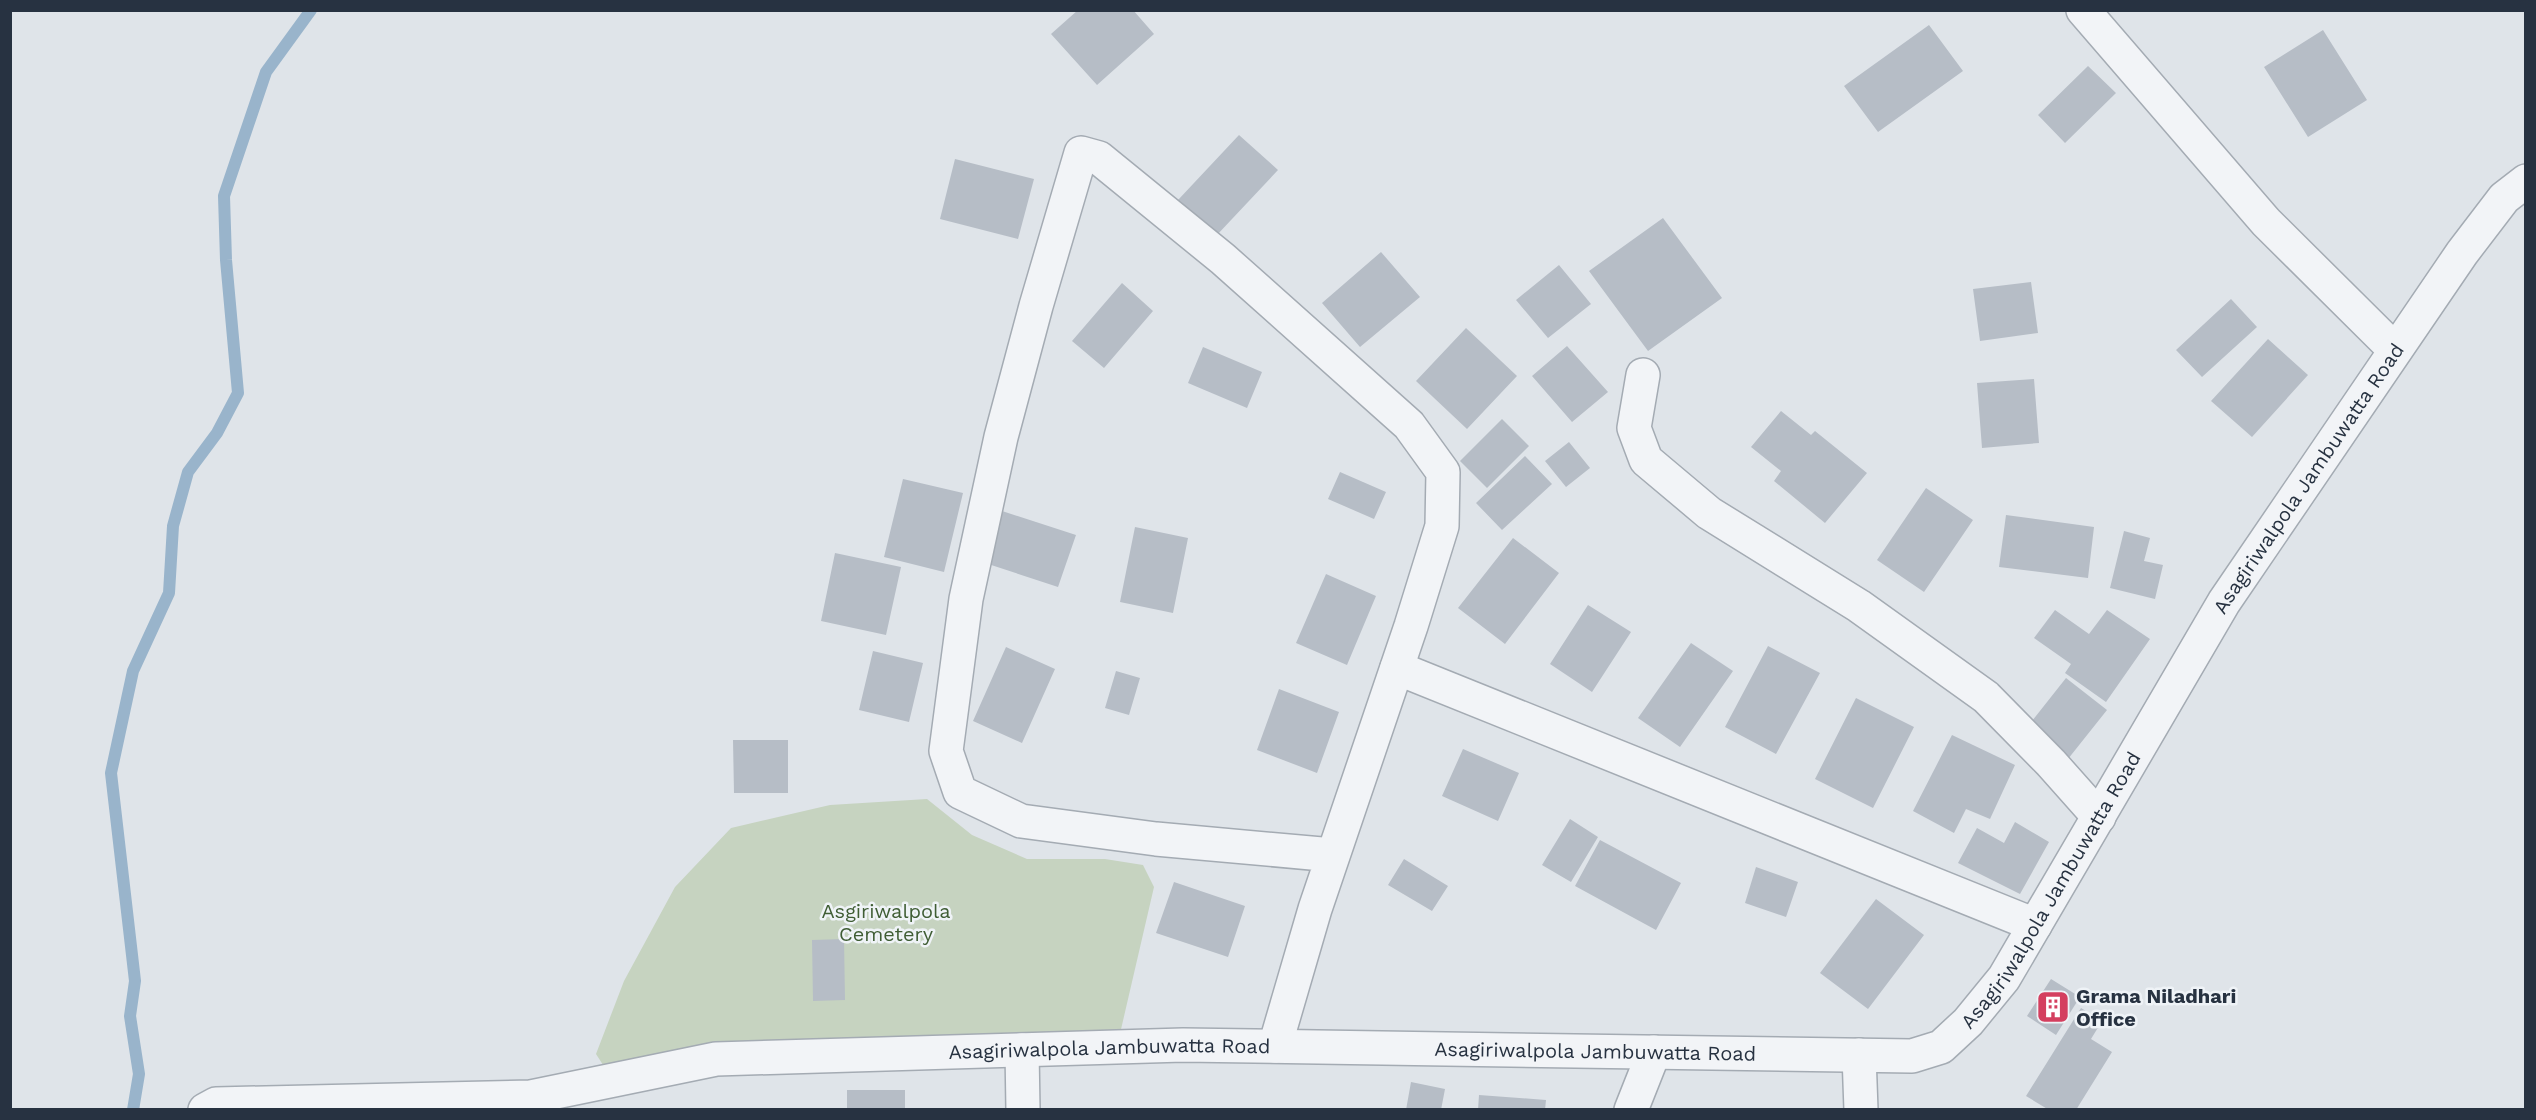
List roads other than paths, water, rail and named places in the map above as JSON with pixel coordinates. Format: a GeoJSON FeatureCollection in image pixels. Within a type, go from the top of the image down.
{"type":"FeatureCollection","features":[{"type":"Feature","properties":{"kind":"street"},"geometry":{"type":"LineString","coordinates":[[2083,10],[2266,222],[2395,350]]}},
{"type":"Feature","properties":{"kind":"street"},"geometry":{"type":"LineString","coordinates":[[1275,1046],[1333,855],[1397,668],[1442,526],[1443,472],[1409,425],[1232,267],[1099,158],[1081,153],[1036,306],[1001,437],[966,600],[946,752],[960,792],[1021,821],[1156,839],[1333,855]]}},
{"type":"Feature","properties":{"kind":"street","name":"Asagiriwalpola Jambuwatta Road"},"geometry":{"type":"LineString","coordinates":[[205,1110],[216,1104],[531,1097],[716,1059],[1182,1045],[1912,1056],[1941,1047],[1968,1022],[2004,978],[2224,602],[2462,253],[2504,198],[2526,181]]}},
{"type":"Feature","properties":{"kind":"street"},"geometry":{"type":"LineString","coordinates":[[1643,375],[1634,428],[1646,460],[1708,513],[1859,606],[1986,697],[2051,763],[2098,818]]}},
{"type":"Feature","properties":{"kind":"street"},"geometry":{"type":"LineString","coordinates":[[1397,668],[2035,925]]}},
{"type":"Feature","properties":{"kind":"street"},"geometry":{"type":"LineString","coordinates":[[1022,1050],[1023,1110]]}},
{"type":"Feature","properties":{"kind":"street"},"geometry":{"type":"LineString","coordinates":[[1631,1110],[1654,1052]]}},
{"type":"Feature","properties":{"kind":"street"},"geometry":{"type":"LineString","coordinates":[[1860,1055],[1861,1110]]}},
{"type":"Feature","properties":{"kind":"waterway"},"geometry":{"type":"LineString","coordinates":[[133,1110],[139,1074],[130,1016],[135,981],[111,773],[133,671],[169,593],[173,526],[188,472],[217,433],[238,393],[226,260],[224,196],[266,72],[311,10]]}},
{"type":"Feature","properties":{"kind":"place","name":"Grama Niladhari Office"},"geometry":{"type":"Point","coordinates":[2053,1007]}},
{"type":"Feature","properties":{"kind":"park label","name":"Asgiriwalpola Cemetery"},"geometry":{"type":"Point","coordinates":[886,922]}}]}
